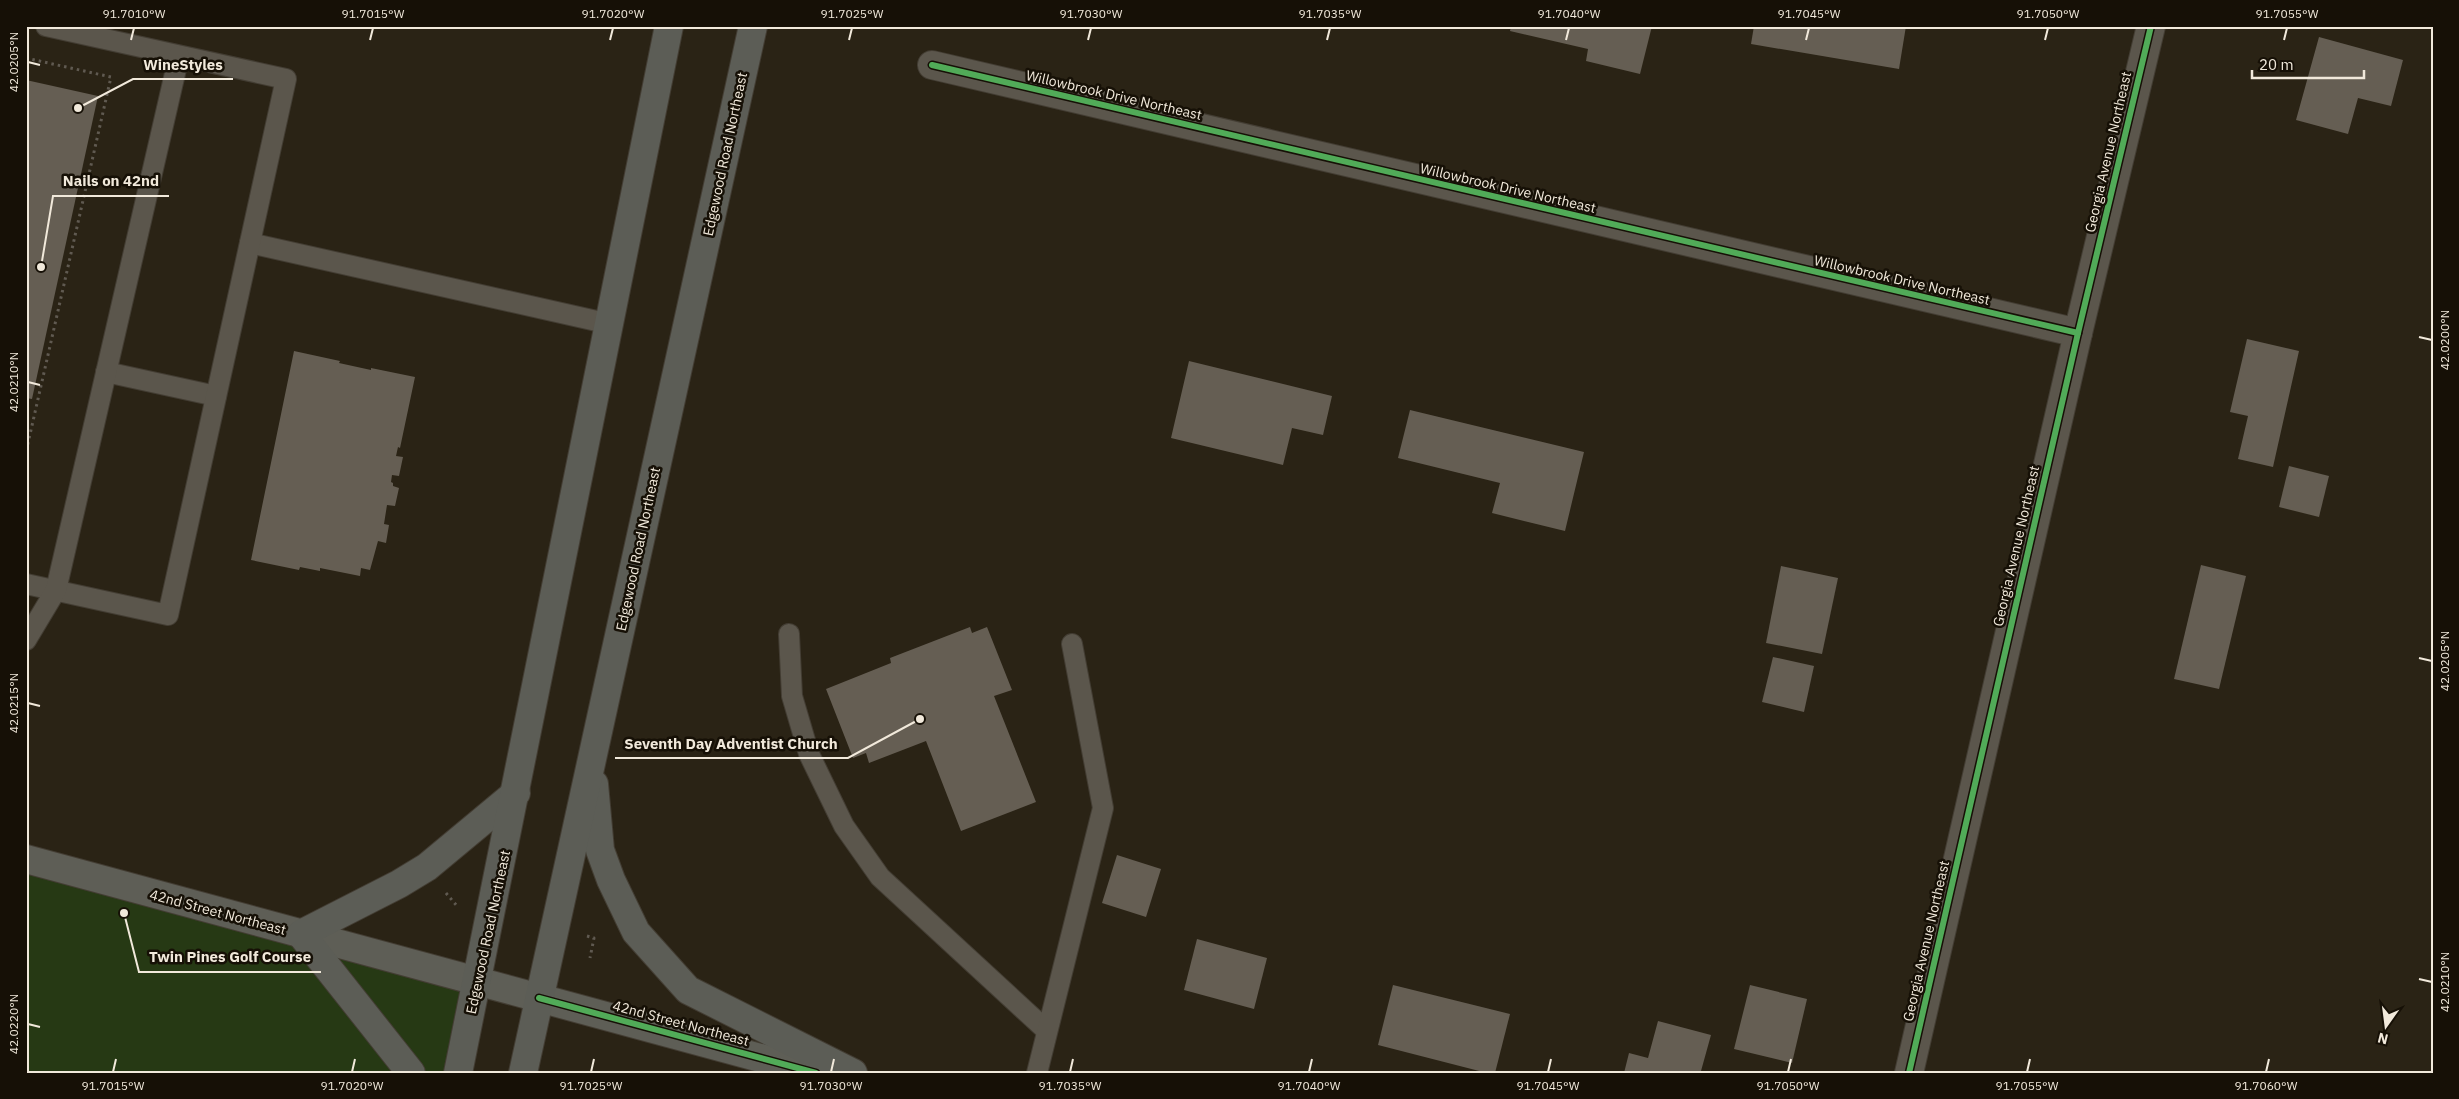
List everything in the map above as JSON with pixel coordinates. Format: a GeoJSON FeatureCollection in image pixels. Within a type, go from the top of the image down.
{"type":"FeatureCollection","features":[{"type":"Feature","properties":{"kind":"main road","name":"Edgewood Road Northeast"},"geometry":{"type":"LineString","coordinates":[[458,1073],[478,982],[670,26]]}},
{"type":"Feature","properties":{"kind":"main road","name":"Edgewood Road Northeast"},"geometry":{"type":"LineString","coordinates":[[523,1073],[753,26]]}},
{"type":"Feature","properties":{"kind":"main road"},"geometry":{"type":"LineString","coordinates":[[592,757],[600,850],[610,880],[636,932],[688,990],[853,1073]]}},
{"type":"Feature","properties":{"kind":"main road"},"geometry":{"type":"LineString","coordinates":[[410,1073],[301,934],[399,884],[427,867],[516,793]]}},
{"type":"Feature","properties":{"kind":"main road","name":"42nd Street Northeast"},"geometry":{"type":"LineString","coordinates":[[26,859],[816,1073]]}},
{"type":"Feature","properties":{"kind":"street","name":"Georgia Avenue Northeast"},"geometry":{"type":"LineString","coordinates":[[1909,1073],[2078,333],[2151,26]]}},
{"type":"Feature","properties":{"kind":"street","name":"Willowbrook Drive Northeast"},"geometry":{"type":"LineString","coordinates":[[932,64],[2078,333]]}},
{"type":"Feature","properties":{"kind":"lane"},"geometry":{"type":"LineString","coordinates":[[26,584],[168,615],[286,79],[46,26]]}},
{"type":"Feature","properties":{"kind":"lane"},"geometry":{"type":"LineString","coordinates":[[26,640],[56,590],[179,56]]}},
{"type":"Feature","properties":{"kind":"lane"},"geometry":{"type":"LineString","coordinates":[[250,243],[610,324]]}},
{"type":"Feature","properties":{"kind":"lane"},"geometry":{"type":"LineString","coordinates":[[106,372],[216,396]]}},
{"type":"Feature","properties":{"kind":"lane"},"geometry":{"type":"LineString","coordinates":[[789,634],[795,704],[809,754],[844,826],[880,877],[1046,1030]]}},
{"type":"Feature","properties":{"kind":"lane"},"geometry":{"type":"LineString","coordinates":[[1037,1073],[1046,1030],[1103,808],[1072,644]]}},
{"type":"Feature","properties":{"kind":"path"},"geometry":{"type":"LineString","coordinates":[[26,58],[111,77],[26,452]]}},
{"type":"Feature","properties":{"kind":"path"},"geometry":{"type":"LineString","coordinates":[[581,935],[594,938],[590,958]]}},
{"type":"Feature","properties":{"kind":"green space"},"geometry":{"type":"Polygon","coordinates":[[[26,859],[478,982],[458,1073],[26,1073],[26,859]]]}},
{"type":"Feature","properties":{"kind":"building"},"geometry":{"type":"Polygon","coordinates":[[[1511,26],[1652,26],[1640,74],[1586,61],[1588,49],[1510,31],[1511,26]]]}},
{"type":"Feature","properties":{"kind":"building"},"geometry":{"type":"Polygon","coordinates":[[[1754,26],[1906,26],[1899,69],[1751,44],[1754,26]]]}},
{"type":"Feature","properties":{"kind":"building"},"geometry":{"type":"Polygon","coordinates":[[[2319,37],[2403,60],[2391,106],[2358,98],[2348,134],[2296,120],[2319,37]]]}},
{"type":"Feature","properties":{"kind":"building"},"geometry":{"type":"Polygon","coordinates":[[[26,80],[98,96],[32,399],[26,398],[26,80]]]}},
{"type":"Feature","properties":{"kind":"building"},"geometry":{"type":"Polygon","coordinates":[[[2247,339],[2299,351],[2273,467],[2238,459],[2248,416],[2230,412],[2247,339]]]}},
{"type":"Feature","properties":{"kind":"building"},"geometry":{"type":"Polygon","coordinates":[[[294,351],[371,370],[371,368],[415,377],[400,448],[398,447],[396,456],[403,457],[399,476],[392,475],[391,482],[393,486],[399,488],[395,506],[387,505],[384,524],[389,525],[386,543],[378,541],[370,570],[361,568],[360,576],[320,568],[320,571],[300,567],[299,570],[251,560],[294,351]]]}},
{"type":"Feature","properties":{"kind":"building"},"geometry":{"type":"Polygon","coordinates":[[[1189,361],[1332,396],[1323,435],[1292,428],[1283,465],[1171,438],[1189,361]]]}},
{"type":"Feature","properties":{"kind":"building"},"geometry":{"type":"Polygon","coordinates":[[[1410,410],[1584,452],[1565,531],[1492,513],[1500,483],[1398,458],[1410,410]]]}},
{"type":"Feature","properties":{"kind":"building"},"geometry":{"type":"Polygon","coordinates":[[[2289,466],[2329,476],[2319,517],[2279,507],[2289,466]]]}},
{"type":"Feature","properties":{"kind":"building"},"geometry":{"type":"Polygon","coordinates":[[[2201,565],[2246,576],[2219,689],[2174,679],[2201,565]]]}},
{"type":"Feature","properties":{"kind":"building"},"geometry":{"type":"Polygon","coordinates":[[[1781,566],[1838,578],[1822,654],[1766,643],[1781,566]]]}},
{"type":"Feature","properties":{"kind":"building"},"geometry":{"type":"Polygon","coordinates":[[[970,627],[972,633],[987,627],[1012,690],[994,696],[1036,802],[961,831],[926,741],[869,763],[866,753],[853,758],[826,689],[891,663],[890,658],[970,627]]]}},
{"type":"Feature","properties":{"kind":"building"},"geometry":{"type":"Polygon","coordinates":[[[1773,657],[1814,666],[1804,712],[1762,702],[1773,657]]]}},
{"type":"Feature","properties":{"kind":"building"},"geometry":{"type":"Polygon","coordinates":[[[1117,855],[1161,869],[1146,917],[1102,903],[1117,855]]]}},
{"type":"Feature","properties":{"kind":"building"},"geometry":{"type":"Polygon","coordinates":[[[1197,939],[1267,958],[1254,1009],[1184,990],[1197,939]]]}},
{"type":"Feature","properties":{"kind":"building"},"geometry":{"type":"Polygon","coordinates":[[[1393,985],[1510,1014],[1495,1073],[1487,1073],[1378,1045],[1393,985]]]}},
{"type":"Feature","properties":{"kind":"building"},"geometry":{"type":"Polygon","coordinates":[[[1750,985],[1807,999],[1792,1063],[1734,1049],[1750,985]]]}},
{"type":"Feature","properties":{"kind":"building"},"geometry":{"type":"Polygon","coordinates":[[[1658,1021],[1711,1035],[1701,1071],[1705,1073],[1624,1073],[1629,1053],[1648,1058],[1658,1021]]]}},
{"type":"Feature","properties":{"kind":"cycle path"},"geometry":{"type":"LineString","coordinates":[[1909,1073],[2078,333],[2151,26]]}},
{"type":"Feature","properties":{"kind":"cycle path"},"geometry":{"type":"LineString","coordinates":[[932,65],[2078,333]]}},
{"type":"Feature","properties":{"kind":"cycle path"},"geometry":{"type":"LineString","coordinates":[[539,998],[816,1073]]}},
{"type":"Feature","properties":{"kind":"place","name":"WineStyles"},"geometry":{"type":"Point","coordinates":[78,108]}},
{"type":"Feature","properties":{"kind":"place","name":"Nails on 42nd"},"geometry":{"type":"Point","coordinates":[41,267]}},
{"type":"Feature","properties":{"kind":"place","name":"Seventh Day Adventist Church"},"geometry":{"type":"Point","coordinates":[920,719]}},
{"type":"Feature","properties":{"kind":"place","name":"Twin Pines Golf Course"},"geometry":{"type":"Point","coordinates":[124,913]}}]}
